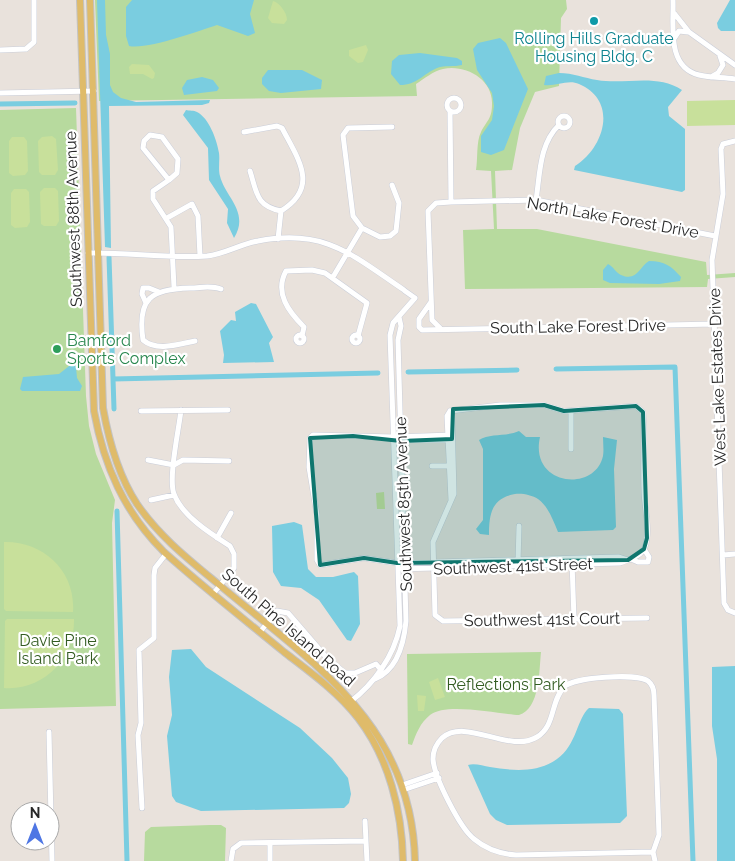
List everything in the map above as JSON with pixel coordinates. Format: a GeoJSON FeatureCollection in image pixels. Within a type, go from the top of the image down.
{"type":"FeatureCollection","features":[{"type":"Feature","properties":{"kind":"main road","name":"Southwest 88th Avenue"},"geometry":{"type":"LineString","coordinates":[[80,0],[94,411],[98,437]]}},
{"type":"Feature","properties":{"kind":"main road","name":"Southwest 88th Avenue"},"geometry":{"type":"LineString","coordinates":[[90,0],[103,408],[108,435]]}},
{"type":"Feature","properties":{"kind":"main road","name":"South Pine Island Road"},"geometry":{"type":"LineString","coordinates":[[108,435],[116,463],[136,502],[172,546],[266,624],[349,702],[379,736],[403,787],[412,821],[415,861]]}},
{"type":"Feature","properties":{"kind":"main road","name":"South Pine Island Road"},"geometry":{"type":"LineString","coordinates":[[98,437],[117,489],[145,534],[213,594],[349,702],[384,765],[394,791],[400,823],[403,861]]}},
{"type":"Feature","properties":{"kind":"main road"},"geometry":{"type":"LineString","coordinates":[[400,823],[412,821]]}},
{"type":"Feature","properties":{"kind":"street"},"geometry":{"type":"LineString","coordinates":[[0,50],[26,49],[34,42],[34,0]]}},
{"type":"Feature","properties":{"kind":"street"},"geometry":{"type":"LineString","coordinates":[[673,0],[674,49],[686,70],[698,75],[735,79]]}},
{"type":"Feature","properties":{"kind":"street"},"geometry":{"type":"LineString","coordinates":[[673,12],[689,32],[735,65]]}},
{"type":"Feature","properties":{"kind":"street"},"geometry":{"type":"LineString","coordinates":[[673,40],[679,31],[689,32]]}},
{"type":"Feature","properties":{"kind":"street"},"geometry":{"type":"LineString","coordinates":[[711,77],[718,73],[723,65],[719,55]]}},
{"type":"Feature","properties":{"kind":"street"},"geometry":{"type":"LineString","coordinates":[[0,93],[94,91]]}},
{"type":"Feature","properties":{"kind":"street"},"geometry":{"type":"LineString","coordinates":[[450,111],[451,202]]}},
{"type":"Feature","properties":{"kind":"street"},"geometry":{"type":"LineString","coordinates":[[536,200],[544,151],[552,131],[559,125]]}},
{"type":"Feature","properties":{"kind":"street"},"geometry":{"type":"LineString","coordinates":[[244,132],[277,126],[282,128],[301,165],[304,177],[303,188],[291,205],[281,211],[270,209],[260,200],[250,172]]}},
{"type":"Feature","properties":{"kind":"street"},"geometry":{"type":"LineString","coordinates":[[392,127],[348,128],[343,135],[353,216],[362,228],[380,237],[390,236],[396,231],[399,202],[392,185]]}},
{"type":"Feature","properties":{"kind":"street"},"geometry":{"type":"LineString","coordinates":[[169,180],[143,148],[144,141],[150,135],[162,137],[178,159],[178,173],[169,180],[153,191],[153,199],[167,218],[171,227],[174,288]]}},
{"type":"Feature","properties":{"kind":"street","name":"West Lake Estates Drive"},"geometry":{"type":"LineString","coordinates":[[735,141],[723,144],[721,149],[723,194],[712,260],[716,324],[724,603],[728,610],[735,613]]}},
{"type":"Feature","properties":{"kind":"street","name":"North Lake Forest Drive"},"geometry":{"type":"LineString","coordinates":[[432,320],[428,211],[436,203],[536,200],[715,236]]}},
{"type":"Feature","properties":{"kind":"street"},"geometry":{"type":"LineString","coordinates":[[167,218],[192,204],[198,216],[200,256]]}},
{"type":"Feature","properties":{"kind":"street"},"geometry":{"type":"LineString","coordinates":[[278,239],[281,211]]}},
{"type":"Feature","properties":{"kind":"street"},"geometry":{"type":"LineString","coordinates":[[333,276],[362,228]]}},
{"type":"Feature","properties":{"kind":"street"},"geometry":{"type":"LineString","coordinates":[[88,253],[173,257],[216,255],[257,241],[278,239],[313,239],[328,242],[349,252]]}},
{"type":"Feature","properties":{"kind":"street","name":"Southwest 85th Avenue"},"geometry":{"type":"LineString","coordinates":[[349,252],[415,298],[393,323],[390,335],[399,631],[392,650],[375,679],[349,702]]}},
{"type":"Feature","properties":{"kind":"street"},"geometry":{"type":"LineString","coordinates":[[302,336],[304,327],[285,305],[283,278],[286,272],[302,270],[325,272],[333,276],[350,292],[367,303],[358,336]]}},
{"type":"Feature","properties":{"kind":"street"},"geometry":{"type":"LineString","coordinates":[[195,341],[157,347],[149,345],[143,340],[142,330],[146,303],[151,296],[174,288],[213,286],[221,289]]}},
{"type":"Feature","properties":{"kind":"street"},"geometry":{"type":"LineString","coordinates":[[146,303],[142,294],[142,288],[149,288],[159,292]]}},
{"type":"Feature","properties":{"kind":"street"},"geometry":{"type":"LineString","coordinates":[[421,316],[431,302]]}},
{"type":"Feature","properties":{"kind":"street"},"geometry":{"type":"LineString","coordinates":[[421,316],[428,316],[440,328]]}},
{"type":"Feature","properties":{"kind":"street","name":"South Lake Forest Drive"},"geometry":{"type":"LineString","coordinates":[[421,316],[418,324],[422,330],[440,328],[716,324]]}},
{"type":"Feature","properties":{"kind":"street","name":"Southwest 85th Avenue"},"geometry":{"type":"LineString","coordinates":[[375,679],[385,675],[402,646],[406,621],[398,340],[400,317]]}},
{"type":"Feature","properties":{"kind":"street"},"geometry":{"type":"LineString","coordinates":[[434,565],[433,542],[450,500],[447,416],[450,411],[500,405],[544,405],[570,411],[636,406],[641,408],[643,412],[645,450],[644,488],[647,538],[644,549],[649,557],[648,562],[638,562],[630,559]]}},
{"type":"Feature","properties":{"kind":"street"},"geometry":{"type":"LineString","coordinates":[[181,410],[172,474],[174,495],[181,507],[217,538],[230,546],[235,562],[234,568],[213,594]]}},
{"type":"Feature","properties":{"kind":"street"},"geometry":{"type":"LineString","coordinates":[[141,411],[228,410]]}},
{"type":"Feature","properties":{"kind":"street"},"geometry":{"type":"LineString","coordinates":[[570,411],[571,449]]}},
{"type":"Feature","properties":{"kind":"street","name":"Southwest 41st Street"},"geometry":{"type":"LineString","coordinates":[[394,437],[313,435],[310,438],[309,468],[317,515],[317,560],[320,565],[364,558],[398,566],[572,562],[619,557],[630,559],[638,556],[644,549]]}},
{"type":"Feature","properties":{"kind":"street"},"geometry":{"type":"LineString","coordinates":[[394,437],[449,437]]}},
{"type":"Feature","properties":{"kind":"street"},"geometry":{"type":"LineString","coordinates":[[148,460],[174,465],[183,460],[229,461]]}},
{"type":"Feature","properties":{"kind":"street"},"geometry":{"type":"LineString","coordinates":[[432,466],[450,466]]}},
{"type":"Feature","properties":{"kind":"street"},"geometry":{"type":"LineString","coordinates":[[151,500],[174,495]]}},
{"type":"Feature","properties":{"kind":"street"},"geometry":{"type":"LineString","coordinates":[[217,538],[231,513]]}},
{"type":"Feature","properties":{"kind":"street"},"geometry":{"type":"LineString","coordinates":[[518,562],[520,526]]}},
{"type":"Feature","properties":{"kind":"street"},"geometry":{"type":"LineString","coordinates":[[142,808],[138,735],[141,723],[139,650],[154,638],[155,568],[166,554]]}},
{"type":"Feature","properties":{"kind":"street"},"geometry":{"type":"LineString","coordinates":[[723,554],[735,554]]}},
{"type":"Feature","properties":{"kind":"street"},"geometry":{"type":"LineString","coordinates":[[572,562],[574,619]]}},
{"type":"Feature","properties":{"kind":"street","name":"Southwest 41st Court"},"geometry":{"type":"LineString","coordinates":[[434,565],[435,615],[438,619],[647,618]]}},
{"type":"Feature","properties":{"kind":"street"},"geometry":{"type":"LineString","coordinates":[[260,632],[277,611],[288,613],[326,657],[345,673],[355,673],[376,664],[381,670]]}},
{"type":"Feature","properties":{"kind":"street"},"geometry":{"type":"LineString","coordinates":[[653,852],[510,855],[486,847],[475,840],[463,828],[438,776],[434,755],[442,739],[452,732],[461,731],[511,741],[527,741],[540,735],[547,728],[559,694],[570,682],[582,679],[645,679],[651,684],[654,695],[659,835],[653,852],[655,861]]}},
{"type":"Feature","properties":{"kind":"street"},"geometry":{"type":"LineString","coordinates":[[49,732],[52,861]]}},
{"type":"Feature","properties":{"kind":"street"},"geometry":{"type":"LineString","coordinates":[[403,787],[438,776]]}},
{"type":"Feature","properties":{"kind":"street"},"geometry":{"type":"LineString","coordinates":[[365,821],[367,861]]}},
{"type":"Feature","properties":{"kind":"street"},"geometry":{"type":"LineString","coordinates":[[231,861],[233,849],[237,845],[366,841]]}},
{"type":"Feature","properties":{"kind":"street"},"geometry":{"type":"LineString","coordinates":[[270,843],[270,861]]}},
{"type":"Feature","properties":{"kind":"street"},"geometry":{"type":"LineString","coordinates":[[556,854],[556,861]]}},
{"type":"Feature","properties":{"kind":"highlighted area"},"geometry":{"type":"Polygon","coordinates":[[[544,405],[564,411],[636,406],[643,412],[647,538],[644,549],[628,560],[397,563],[364,558],[320,565],[310,438],[353,436],[401,441],[452,439],[453,409],[544,405]]]}},
{"type":"Feature","properties":{"kind":"green space"},"geometry":{"type":"Polygon","coordinates":[[[95,0],[566,0],[567,9],[561,18],[559,86],[535,92],[520,128],[512,170],[495,171],[497,229],[537,229],[706,262],[707,275],[735,273],[735,277],[708,279],[707,287],[465,289],[463,230],[494,229],[491,171],[476,170],[479,136],[491,113],[491,95],[488,87],[476,75],[460,69],[439,70],[416,84],[417,96],[99,101],[95,0]]]}},
{"type":"Feature","properties":{"kind":"green space"},"geometry":{"type":"Polygon","coordinates":[[[273,1],[281,6],[287,17],[284,24],[272,23],[268,18],[273,1]]]}},
{"type":"Feature","properties":{"kind":"green space"},"geometry":{"type":"Polygon","coordinates":[[[366,45],[368,50],[363,62],[358,63],[349,56],[349,50],[366,45]]]}},
{"type":"Feature","properties":{"kind":"green space"},"geometry":{"type":"Polygon","coordinates":[[[132,64],[149,65],[155,73],[154,78],[152,79],[143,74],[130,74],[129,67],[132,64]]]}},
{"type":"Feature","properties":{"kind":"green space"},"geometry":{"type":"Polygon","coordinates":[[[735,100],[735,125],[687,126],[687,101],[735,100]]]}},
{"type":"Feature","properties":{"kind":"green space","name":"Davie Pine Island Park"},"geometry":{"type":"Polygon","coordinates":[[[76,108],[86,396],[89,426],[96,454],[115,500],[112,523],[116,706],[0,709],[0,110],[76,108]]]}},
{"type":"Feature","properties":{"kind":"green space"},"geometry":{"type":"Polygon","coordinates":[[[52,136],[56,139],[58,170],[55,175],[42,175],[39,172],[38,141],[42,137],[52,136]]]}},
{"type":"Feature","properties":{"kind":"green space"},"geometry":{"type":"Polygon","coordinates":[[[12,137],[24,137],[27,141],[28,171],[25,175],[13,176],[9,173],[9,141],[12,137]]]}},
{"type":"Feature","properties":{"kind":"green space"},"geometry":{"type":"Polygon","coordinates":[[[44,188],[55,188],[58,191],[59,221],[56,226],[44,226],[41,224],[40,192],[44,188]]]}},
{"type":"Feature","properties":{"kind":"green space"},"geometry":{"type":"Polygon","coordinates":[[[14,189],[26,189],[29,192],[30,222],[27,227],[15,228],[11,225],[11,193],[14,189]]]}},
{"type":"Feature","properties":{"kind":"green space"},"geometry":{"type":"Polygon","coordinates":[[[384,492],[385,509],[377,509],[376,493],[384,492]]]}},
{"type":"Feature","properties":{"kind":"green space"},"geometry":{"type":"Polygon","coordinates":[[[4,542],[32,547],[54,561],[63,572],[69,584],[73,612],[6,611],[4,609],[4,542]]]}},
{"type":"Feature","properties":{"kind":"green space"},"geometry":{"type":"Polygon","coordinates":[[[7,619],[74,619],[73,633],[63,659],[44,678],[32,684],[4,688],[5,621],[7,619]]]}},
{"type":"Feature","properties":{"kind":"green space","name":"Reflections Park"},"geometry":{"type":"Polygon","coordinates":[[[541,652],[539,679],[535,697],[526,711],[519,715],[460,709],[438,711],[430,715],[424,722],[412,745],[408,744],[407,654],[541,652]]]}},
{"type":"Feature","properties":{"kind":"green space"},"geometry":{"type":"Polygon","coordinates":[[[438,678],[445,697],[435,700],[429,682],[438,678]]]}},
{"type":"Feature","properties":{"kind":"green space"},"geometry":{"type":"Polygon","coordinates":[[[417,695],[426,696],[424,711],[418,711],[417,695]]]}},
{"type":"Feature","properties":{"kind":"green space"},"geometry":{"type":"Polygon","coordinates":[[[221,825],[226,828],[225,861],[144,861],[145,832],[151,827],[221,825]]]}},
{"type":"Feature","properties":{"kind":"water"},"geometry":{"type":"Polygon","coordinates":[[[97,0],[105,0],[106,35],[110,54],[110,85],[113,92],[121,98],[136,102],[210,100],[209,103],[202,105],[109,106],[111,248],[105,247],[97,0]]]}},
{"type":"Feature","properties":{"kind":"water"},"geometry":{"type":"Polygon","coordinates":[[[132,0],[254,0],[250,14],[255,33],[248,36],[217,25],[160,43],[129,46],[126,36],[126,7],[132,0]]]}},
{"type":"Feature","properties":{"kind":"water"},"geometry":{"type":"Polygon","coordinates":[[[730,0],[735,0],[735,31],[721,31],[717,23],[730,0]]]}},
{"type":"Feature","properties":{"kind":"water"},"geometry":{"type":"Polygon","coordinates":[[[500,38],[506,43],[528,89],[504,150],[491,155],[481,152],[481,136],[492,120],[494,106],[492,93],[477,70],[473,49],[478,43],[500,38]]]}},
{"type":"Feature","properties":{"kind":"water"},"geometry":{"type":"Polygon","coordinates":[[[420,53],[457,58],[462,61],[462,65],[437,68],[411,83],[400,85],[391,74],[392,61],[399,55],[420,53]]]}},
{"type":"Feature","properties":{"kind":"water"},"geometry":{"type":"Polygon","coordinates":[[[268,70],[302,70],[322,80],[321,89],[281,93],[269,91],[262,84],[262,78],[268,70]]]}},
{"type":"Feature","properties":{"kind":"water"},"geometry":{"type":"Polygon","coordinates":[[[559,73],[608,81],[641,80],[662,82],[682,90],[668,107],[669,116],[685,129],[685,190],[682,192],[574,170],[575,166],[585,158],[600,137],[603,113],[599,101],[592,92],[579,84],[570,82],[544,85],[546,76],[559,73]]]}},
{"type":"Feature","properties":{"kind":"water"},"geometry":{"type":"Polygon","coordinates":[[[202,77],[213,80],[219,88],[217,91],[184,95],[182,88],[187,80],[202,77]]]}},
{"type":"Feature","properties":{"kind":"water"},"geometry":{"type":"Polygon","coordinates":[[[186,110],[196,111],[201,115],[209,124],[214,136],[219,153],[220,176],[238,212],[238,229],[234,238],[227,223],[228,209],[209,180],[208,148],[183,115],[186,110]]]}},
{"type":"Feature","properties":{"kind":"water"},"geometry":{"type":"Polygon","coordinates":[[[649,261],[667,265],[681,277],[680,281],[659,284],[610,283],[603,280],[603,270],[608,264],[619,274],[631,277],[649,261]]]}},
{"type":"Feature","properties":{"kind":"water"},"geometry":{"type":"Polygon","coordinates":[[[251,303],[256,304],[273,337],[269,343],[274,362],[223,363],[224,355],[220,331],[231,320],[236,321],[235,312],[251,303]]]}},
{"type":"Feature","properties":{"kind":"water"},"geometry":{"type":"Polygon","coordinates":[[[73,363],[76,367],[77,378],[82,386],[80,391],[22,391],[20,389],[23,377],[59,374],[73,363]]]}},
{"type":"Feature","properties":{"kind":"water"},"geometry":{"type":"Polygon","coordinates":[[[519,431],[526,437],[540,437],[539,453],[544,466],[553,474],[564,479],[577,479],[588,476],[598,468],[603,456],[603,437],[617,440],[614,469],[616,527],[613,530],[558,532],[542,502],[533,496],[518,494],[507,496],[497,503],[491,513],[489,535],[480,534],[476,529],[483,520],[483,449],[479,440],[488,436],[519,431]]]}},
{"type":"Feature","properties":{"kind":"water"},"geometry":{"type":"Polygon","coordinates":[[[294,522],[302,525],[308,569],[316,577],[333,577],[354,572],[358,576],[360,624],[351,641],[347,640],[319,600],[301,588],[281,586],[273,572],[272,526],[294,522]]]}},
{"type":"Feature","properties":{"kind":"water"},"geometry":{"type":"Polygon","coordinates":[[[191,649],[206,667],[300,728],[332,758],[348,778],[351,794],[349,803],[344,808],[201,811],[176,802],[172,796],[167,736],[172,715],[169,677],[172,650],[191,649]]]}},
{"type":"Feature","properties":{"kind":"water"},"geometry":{"type":"Polygon","coordinates":[[[735,666],[735,861],[717,861],[717,759],[712,726],[712,667],[735,666]]]}},
{"type":"Feature","properties":{"kind":"water"},"geometry":{"type":"Polygon","coordinates":[[[589,708],[619,709],[623,714],[627,816],[620,823],[507,825],[496,820],[490,814],[468,765],[476,764],[525,770],[550,764],[569,747],[585,712],[589,708]]]}},
{"type":"Feature","properties":{"kind":"waterway"},"geometry":{"type":"LineString","coordinates":[[0,104],[75,103]]}},
{"type":"Feature","properties":{"kind":"waterway"},"geometry":{"type":"LineString","coordinates":[[109,257],[114,409]]}},
{"type":"Feature","properties":{"kind":"waterway"},"geometry":{"type":"LineString","coordinates":[[556,369],[675,367],[693,861]]}},
{"type":"Feature","properties":{"kind":"waterway"},"geometry":{"type":"LineString","coordinates":[[408,372],[517,370]]}},
{"type":"Feature","properties":{"kind":"waterway"},"geometry":{"type":"LineString","coordinates":[[113,379],[378,373]]}},
{"type":"Feature","properties":{"kind":"waterway"},"geometry":{"type":"LineString","coordinates":[[117,511],[127,861]]}},
{"type":"Feature","properties":{"kind":"place","name":"Rolling Hills Graduate Housing Bldg. C"},"geometry":{"type":"Point","coordinates":[594,21]}},
{"type":"Feature","properties":{"kind":"place","name":"Bamford Sports Complex"},"geometry":{"type":"Point","coordinates":[57,349]}}]}
